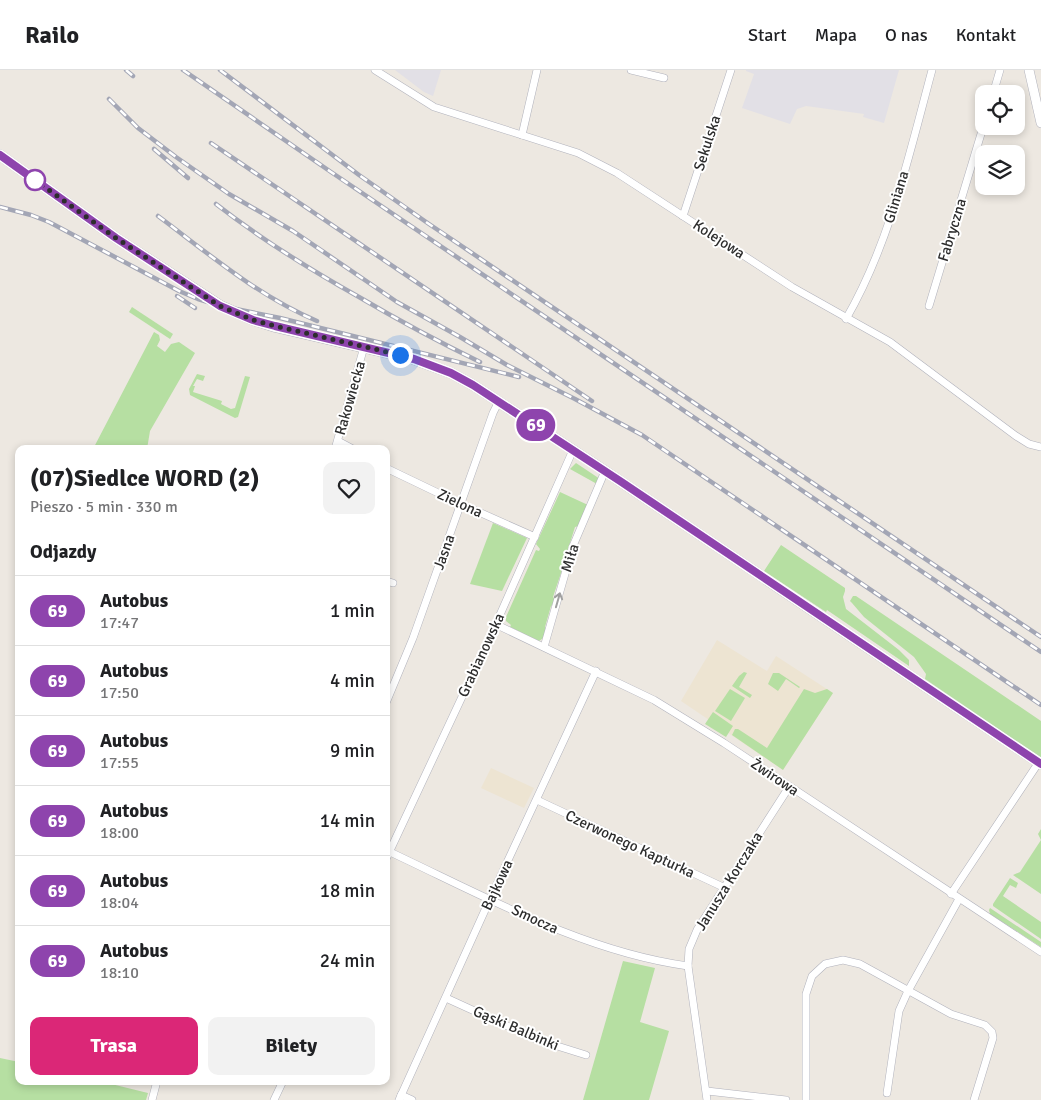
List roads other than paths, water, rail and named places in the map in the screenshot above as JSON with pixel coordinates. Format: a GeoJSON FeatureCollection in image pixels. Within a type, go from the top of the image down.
{"type":"FeatureCollection","features":[{"type":"Feature","properties":{"kind":"main road"},"geometry":{"type":"LineString","coordinates":[[0,155],[116,238],[220,306],[253,320],[414,359],[443,370],[473,385],[605,471],[1040,763]]}},
{"type":"Feature","properties":{"kind":"street","name":"Kolejowa"},"geometry":{"type":"LineString","coordinates":[[375,70],[434,107],[578,153],[616,173],[792,288],[890,342],[1016,436],[1029,444],[1041,447]]}},
{"type":"Feature","properties":{"kind":"street"},"geometry":{"type":"LineString","coordinates":[[522,134],[537,70]]}},
{"type":"Feature","properties":{"kind":"street"},"geometry":{"type":"LineString","coordinates":[[631,70],[664,78]]}},
{"type":"Feature","properties":{"kind":"street","name":"Sekulska"},"geometry":{"type":"LineString","coordinates":[[683,216],[731,70]]}},
{"type":"Feature","properties":{"kind":"street","name":"Gliniana"},"geometry":{"type":"LineString","coordinates":[[846,319],[864,289],[877,257],[897,196],[932,70]]}},
{"type":"Feature","properties":{"kind":"street"},"geometry":{"type":"LineString","coordinates":[[996,85],[1000,70]]}},
{"type":"Feature","properties":{"kind":"street"},"geometry":{"type":"LineString","coordinates":[[1029,70],[1037,88],[1041,123]]}},
{"type":"Feature","properties":{"kind":"street","name":"Fabryczna"},"geometry":{"type":"LineString","coordinates":[[929,306],[981,135]]}},
{"type":"Feature","properties":{"kind":"street","name":"Rakowiecka"},"geometry":{"type":"LineString","coordinates":[[336,445],[364,347]]}},
{"type":"Feature","properties":{"kind":"street","name":"Jasna"},"geometry":{"type":"LineString","coordinates":[[390,693],[413,638],[493,413],[499,401]]}},
{"type":"Feature","properties":{"kind":"street"},"geometry":{"type":"LineString","coordinates":[[338,440],[346,445]]}},
{"type":"Feature","properties":{"kind":"street","name":"Grabianowska"},"geometry":{"type":"LineString","coordinates":[[390,851],[535,537],[573,450]]}},
{"type":"Feature","properties":{"kind":"street","name":"Zielona"},"geometry":{"type":"LineString","coordinates":[[390,470],[535,537]]}},
{"type":"Feature","properties":{"kind":"street","name":"Miła"},"geometry":{"type":"LineString","coordinates":[[544,647],[573,546],[605,471]]}},
{"type":"Feature","properties":{"kind":"street","name":"Żwirowa"},"geometry":{"type":"LineString","coordinates":[[495,624],[654,700],[724,743],[1041,952]]}},
{"type":"Feature","properties":{"kind":"street","name":"Bajkowa"},"geometry":{"type":"LineString","coordinates":[[400,1098],[596,671]]}},
{"type":"Feature","properties":{"kind":"street"},"geometry":{"type":"LineString","coordinates":[[951,894],[1040,763]]}},
{"type":"Feature","properties":{"kind":"street","name":"Janusza Korczaka"},"geometry":{"type":"LineString","coordinates":[[707,1100],[688,966],[690,949],[697,930],[723,887],[789,787]]}},
{"type":"Feature","properties":{"kind":"street","name":"Czerwonego Kapturka"},"geometry":{"type":"LineString","coordinates":[[537,800],[723,887]]}},
{"type":"Feature","properties":{"kind":"street","name":"Smocza"},"geometry":{"type":"LineString","coordinates":[[390,856],[570,936],[658,962],[688,966]]}},
{"type":"Feature","properties":{"kind":"street"},"geometry":{"type":"LineString","coordinates":[[887,1093],[899,1011],[908,991],[959,899]]}},
{"type":"Feature","properties":{"kind":"street"},"geometry":{"type":"LineString","coordinates":[[806,1100],[806,994],[812,976],[825,964],[843,960],[860,964],[951,1014],[985,1025],[992,1032],[992,1044],[974,1100]]}},
{"type":"Feature","properties":{"kind":"street","name":"Gąski Balbinki"},"geometry":{"type":"LineString","coordinates":[[446,998],[538,1040],[586,1055]]}},
{"type":"Feature","properties":{"kind":"street"},"geometry":{"type":"LineString","coordinates":[[152,1100],[156,1085]]}},
{"type":"Feature","properties":{"kind":"street"},"geometry":{"type":"LineString","coordinates":[[274,1100],[280,1085]]}},
{"type":"Feature","properties":{"kind":"street"},"geometry":{"type":"LineString","coordinates":[[707,1091],[786,1100]]}},
{"type":"Feature","properties":{"kind":"street"},"geometry":{"type":"LineString","coordinates":[[400,1098],[412,1100]]}},
{"type":"Feature","properties":{"kind":"railway"},"geometry":{"type":"LineString","coordinates":[[126,70],[133,76]]}},
{"type":"Feature","properties":{"kind":"railway"},"geometry":{"type":"LineString","coordinates":[[183,70],[1041,652]]}},
{"type":"Feature","properties":{"kind":"railway"},"geometry":{"type":"LineString","coordinates":[[220,70],[359,175],[429,224],[1041,637]]}},
{"type":"Feature","properties":{"kind":"railway"},"geometry":{"type":"LineString","coordinates":[[109,99],[138,128],[229,194],[293,231],[397,302],[507,365],[642,435],[1041,705]]}},
{"type":"Feature","properties":{"kind":"railway"},"geometry":{"type":"LineString","coordinates":[[211,143],[592,401]]}},
{"type":"Feature","properties":{"kind":"railway"},"geometry":{"type":"LineString","coordinates":[[154,149],[188,178]]}},
{"type":"Feature","properties":{"kind":"railway"},"geometry":{"type":"LineString","coordinates":[[216,204],[322,276],[434,339],[480,362]]}},
{"type":"Feature","properties":{"kind":"railway"},"geometry":{"type":"LineString","coordinates":[[0,207],[49,222],[179,291],[198,299],[519,377]]}},
{"type":"Feature","properties":{"kind":"railway"},"geometry":{"type":"LineString","coordinates":[[158,216],[254,287],[295,311],[317,321]]}},
{"type":"Feature","properties":{"kind":"railway"},"geometry":{"type":"LineString","coordinates":[[177,296],[195,308]]}}]}
